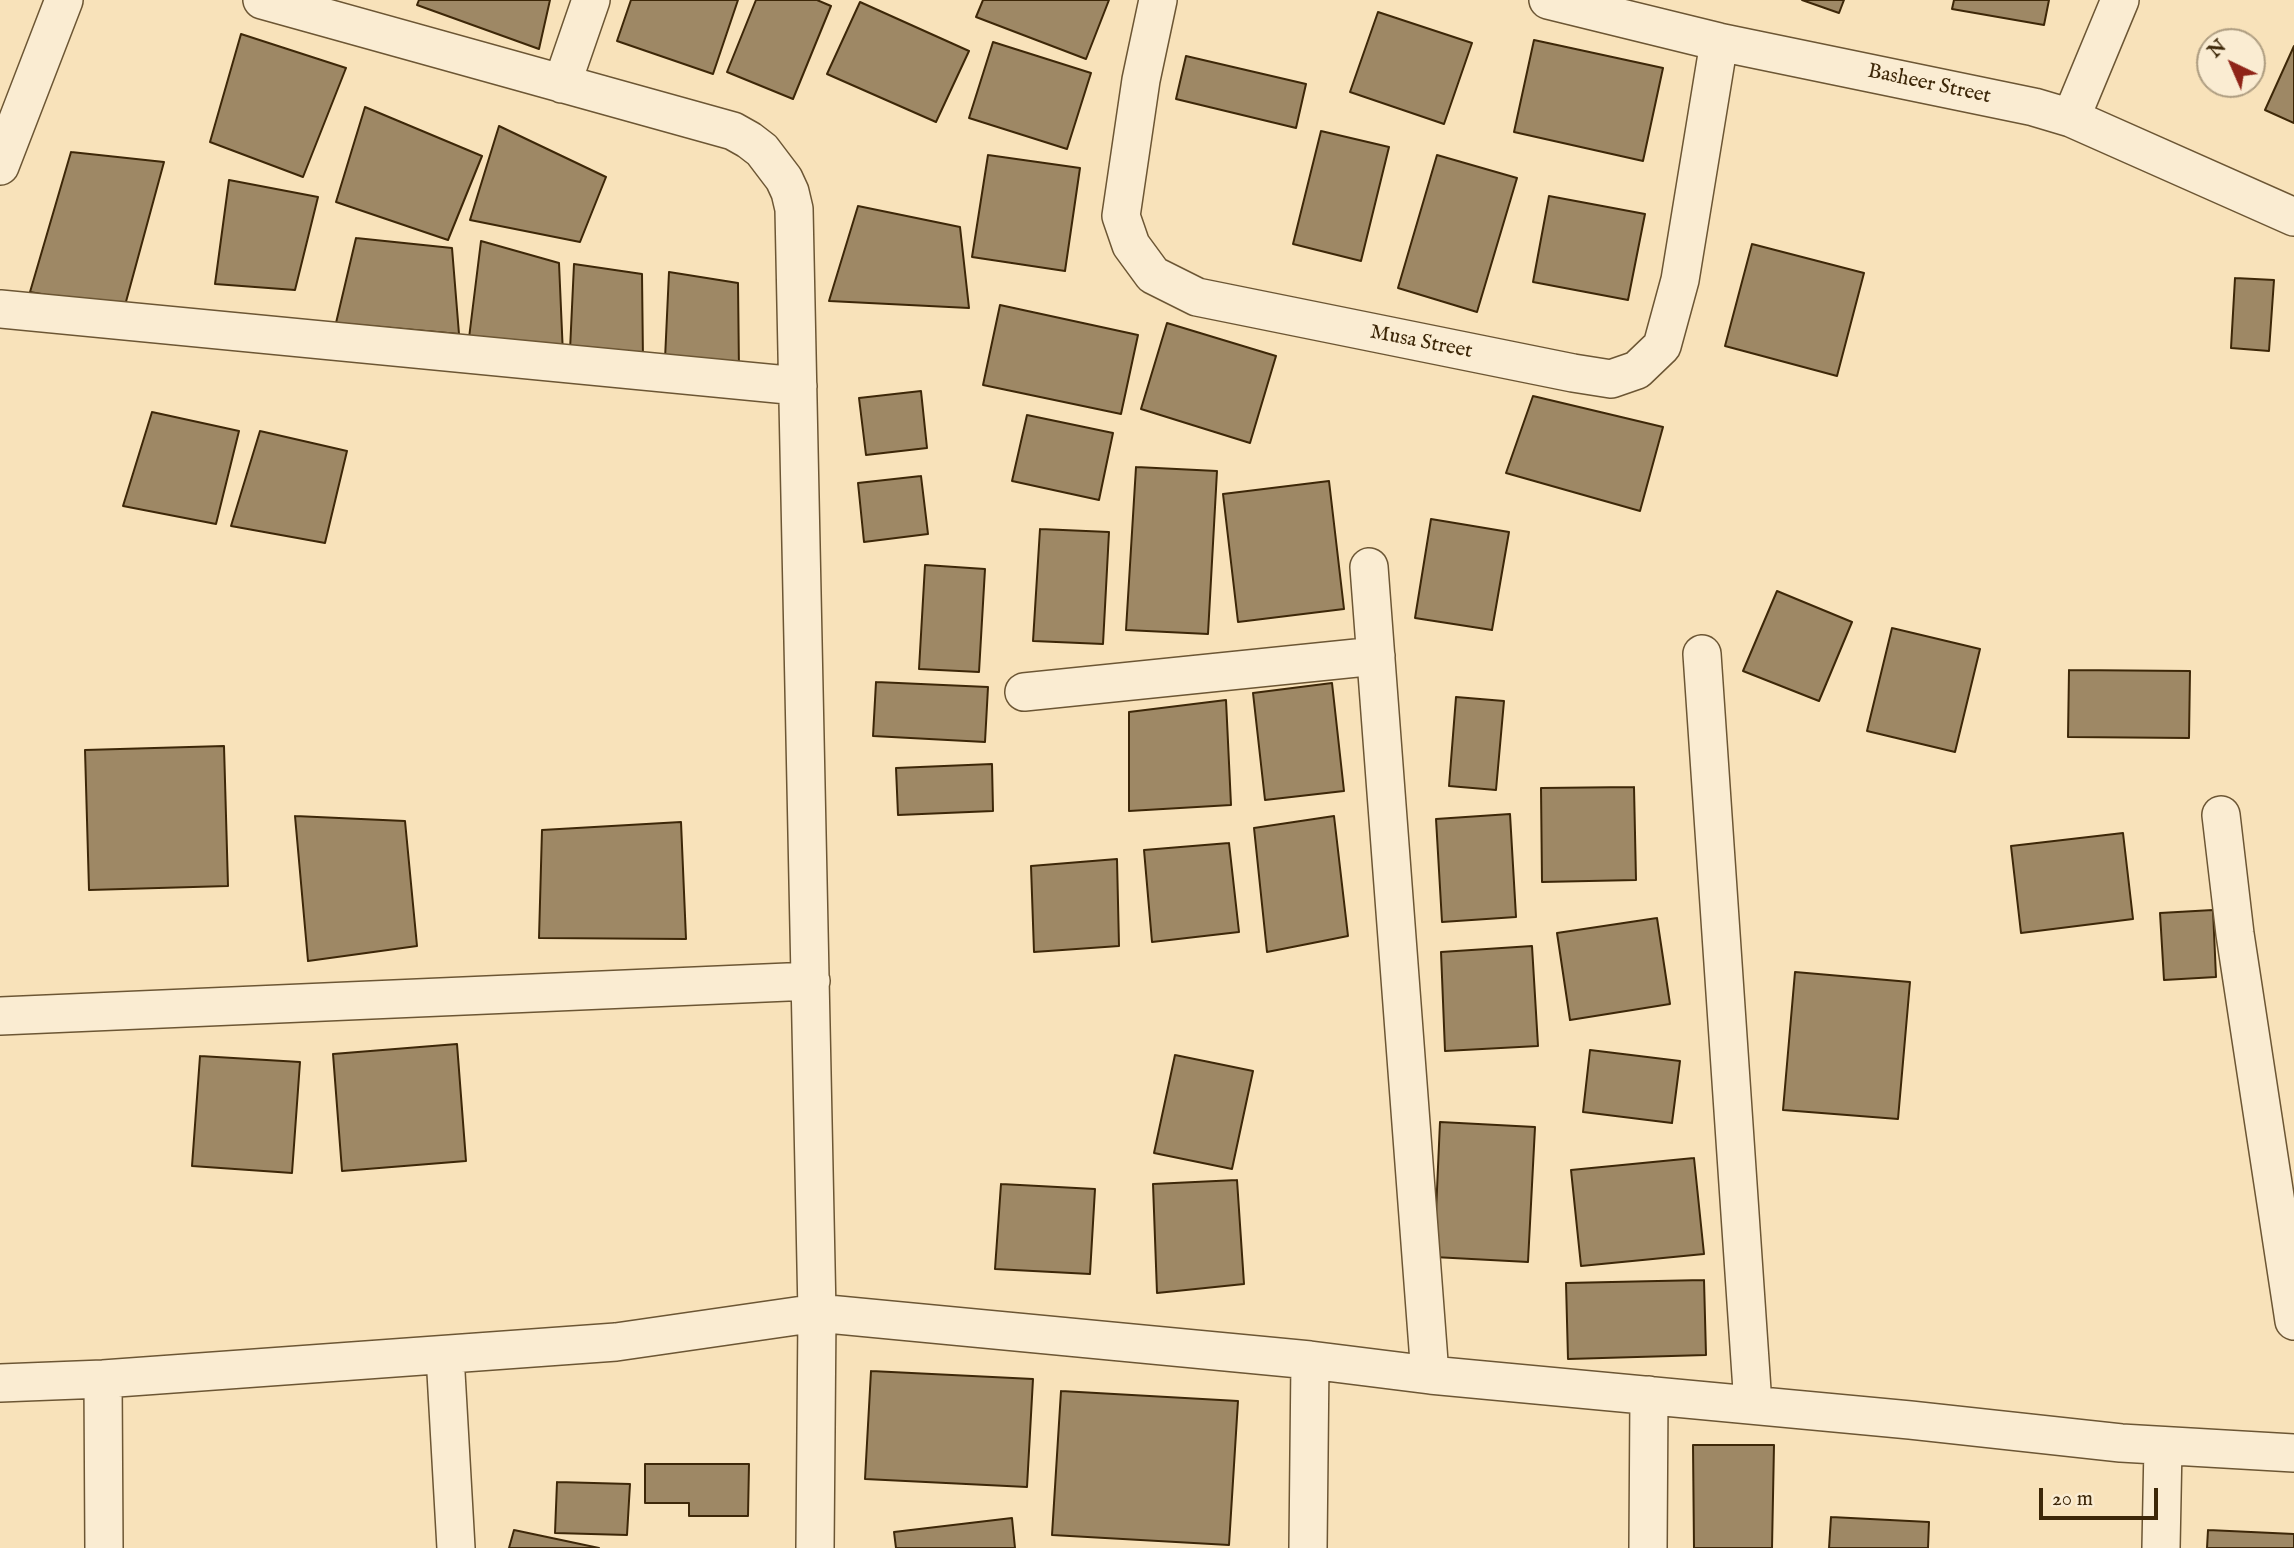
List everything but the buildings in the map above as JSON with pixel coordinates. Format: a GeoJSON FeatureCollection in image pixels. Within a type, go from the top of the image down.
{"type":"FeatureCollection","features":[{"type":"Feature","properties":{"kind":"street"},"geometry":{"type":"LineString","coordinates":[[0,166],[64,0]]}},
{"type":"Feature","properties":{"kind":"street"},"geometry":{"type":"LineString","coordinates":[[262,0],[733,131],[762,150],[784,179],[794,208],[817,1313],[815,1548]]}},
{"type":"Feature","properties":{"kind":"street"},"geometry":{"type":"LineString","coordinates":[[562,84],[591,0]]}},
{"type":"Feature","properties":{"kind":"street","name":"Musa Street"},"geometry":{"type":"LineString","coordinates":[[1158,0],[1141,80],[1121,216],[1131,245],[1153,275],[1197,297],[1611,379],[1637,370],[1662,346],[1680,280],[1719,42]]}},
{"type":"Feature","properties":{"kind":"street","name":"Basheer Street"},"geometry":{"type":"LineString","coordinates":[[1552,0],[1719,42],[2034,107],[2071,118],[2294,217]]}},
{"type":"Feature","properties":{"kind":"street"},"geometry":{"type":"LineString","coordinates":[[2071,118],[2120,0]]}},
{"type":"Feature","properties":{"kind":"street"},"geometry":{"type":"LineString","coordinates":[[0,309],[798,386]]}},
{"type":"Feature","properties":{"kind":"street"},"geometry":{"type":"LineString","coordinates":[[1369,567],[1430,1375]]}},
{"type":"Feature","properties":{"kind":"street"},"geometry":{"type":"LineString","coordinates":[[1702,654],[1753,1405]]}},
{"type":"Feature","properties":{"kind":"street"},"geometry":{"type":"LineString","coordinates":[[1024,692],[1376,656]]}},
{"type":"Feature","properties":{"kind":"street"},"geometry":{"type":"LineString","coordinates":[[2221,815],[2235,934],[2294,1321]]}},
{"type":"Feature","properties":{"kind":"street"},"geometry":{"type":"LineString","coordinates":[[0,1016],[811,981]]}},
{"type":"Feature","properties":{"kind":"street"},"geometry":{"type":"LineString","coordinates":[[0,1382],[103,1379],[616,1342],[817,1313],[1310,1360],[1430,1375],[2121,1443],[2294,1453]]}},
{"type":"Feature","properties":{"kind":"street"},"geometry":{"type":"LineString","coordinates":[[445,1354],[456,1548]]}},
{"type":"Feature","properties":{"kind":"street"},"geometry":{"type":"LineString","coordinates":[[1308,1548],[1310,1360]]}},
{"type":"Feature","properties":{"kind":"street"},"geometry":{"type":"LineString","coordinates":[[103,1379],[104,1548]]}},
{"type":"Feature","properties":{"kind":"street"},"geometry":{"type":"LineString","coordinates":[[1648,1548],[1649,1395]]}},
{"type":"Feature","properties":{"kind":"street"},"geometry":{"type":"LineString","coordinates":[[2161,1548],[2163,1446]]}}]}
